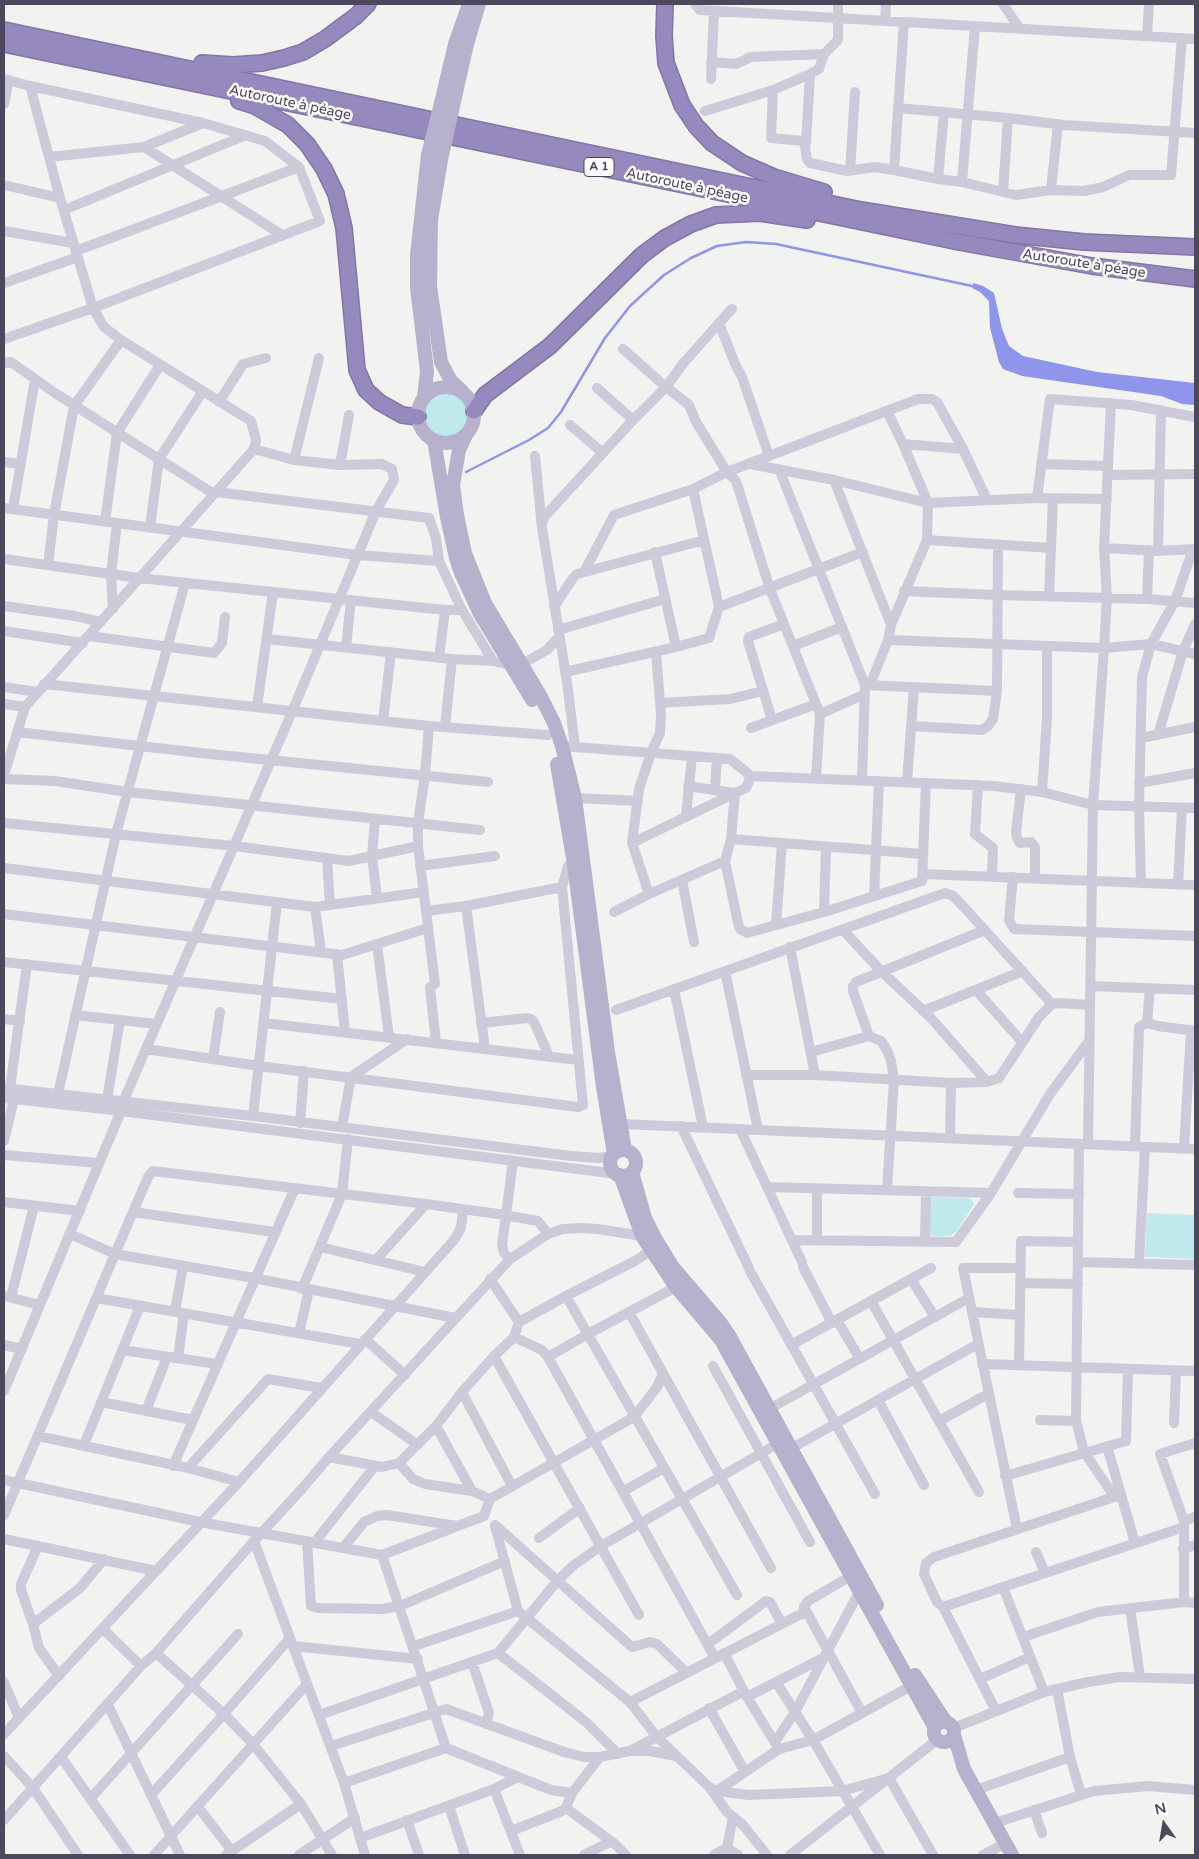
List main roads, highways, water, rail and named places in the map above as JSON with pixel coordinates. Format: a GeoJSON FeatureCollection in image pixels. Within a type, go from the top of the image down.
{"type":"FeatureCollection","features":[{"type":"Feature","properties":{"kind":"highway"},"geometry":{"type":"LineString","coordinates":[[142,58],[233,65],[262,63],[284,58],[303,52],[325,39],[356,16],[368,4]]}},
{"type":"Feature","properties":{"kind":"highway"},"geometry":{"type":"LineString","coordinates":[[665,4],[664,36],[666,63],[672,82],[682,105],[696,126],[712,143],[742,163],[806,188],[949,224]]}},
{"type":"Feature","properties":{"kind":"highway","name":"A 1"},"geometry":{"type":"LineString","coordinates":[[4,30],[861,210],[1014,235],[1084,242],[1195,247]]}},
{"type":"Feature","properties":{"kind":"highway","name":"Autoroute à péage"},"geometry":{"type":"LineString","coordinates":[[4,44],[959,242],[1092,266],[1195,280]]}},
{"type":"Feature","properties":{"kind":"highway"},"geometry":{"type":"LineString","coordinates":[[164,77],[255,106],[288,125],[307,144],[324,169],[336,194],[344,228],[357,370],[366,390],[379,402],[402,415],[418,417]]}},
{"type":"Feature","properties":{"kind":"highway"},"geometry":{"type":"LineString","coordinates":[[474,411],[485,395],[550,346],[642,255],[665,238],[699,221],[716,215],[760,213],[959,242]]}},
{"type":"Feature","properties":{"kind":"main road"},"geometry":{"type":"LineString","coordinates":[[447,105],[455,44],[469,4]]}},
{"type":"Feature","properties":{"kind":"main road"},"geometry":{"type":"LineString","coordinates":[[424,398],[427,370],[418,288],[417,254],[434,158],[447,105],[480,4]]}},
{"type":"Feature","properties":{"kind":"main road"},"geometry":{"type":"LineString","coordinates":[[434,158],[430,286],[441,362],[451,381],[472,403],[474,411],[473,424],[459,450],[453,485],[457,516],[465,553],[485,603],[548,735],[561,780],[603,1086],[617,1154]]}},
{"type":"Feature","properties":{"kind":"main road"},"geometry":{"type":"LineString","coordinates":[[462,391],[446,387],[430,392],[420,404],[418,417],[421,428],[434,440],[447,443],[454,442],[466,435]]}},
{"type":"Feature","properties":{"kind":"main road"},"geometry":{"type":"LineString","coordinates":[[434,440],[446,517],[456,558],[477,608],[568,746],[608,1052],[621,1124],[617,1154],[611,1166],[623,1174],[655,1238],[678,1273],[720,1322],[771,1408],[914,1672],[957,1764],[964,1768],[1009,1849]]}},
{"type":"Feature","properties":{"kind":"main road"},"geometry":{"type":"LineString","coordinates":[[617,1154],[630,1152],[635,1159],[636,1164],[623,1174]]}},
{"type":"Feature","properties":{"kind":"main road"},"geometry":{"type":"LineString","coordinates":[[623,1174],[636,1222],[642,1236],[676,1287],[720,1340],[911,1686],[944,1733]]}},
{"type":"Feature","properties":{"kind":"water"},"geometry":{"type":"Polygon","coordinates":[[[973,283],[983,286],[994,293],[1002,329],[1009,346],[1023,356],[1097,372],[1195,383],[1195,405],[1182,404],[1161,396],[1022,376],[1003,369],[999,362],[990,328],[989,301],[980,292],[972,288],[973,283]]]}},
{"type":"Feature","properties":{"kind":"waterway"},"geometry":{"type":"LineString","coordinates":[[466,472],[529,440],[548,428],[561,412],[605,338],[630,306],[664,275],[691,258],[717,246],[746,242],[776,244],[972,286]]}}]}
